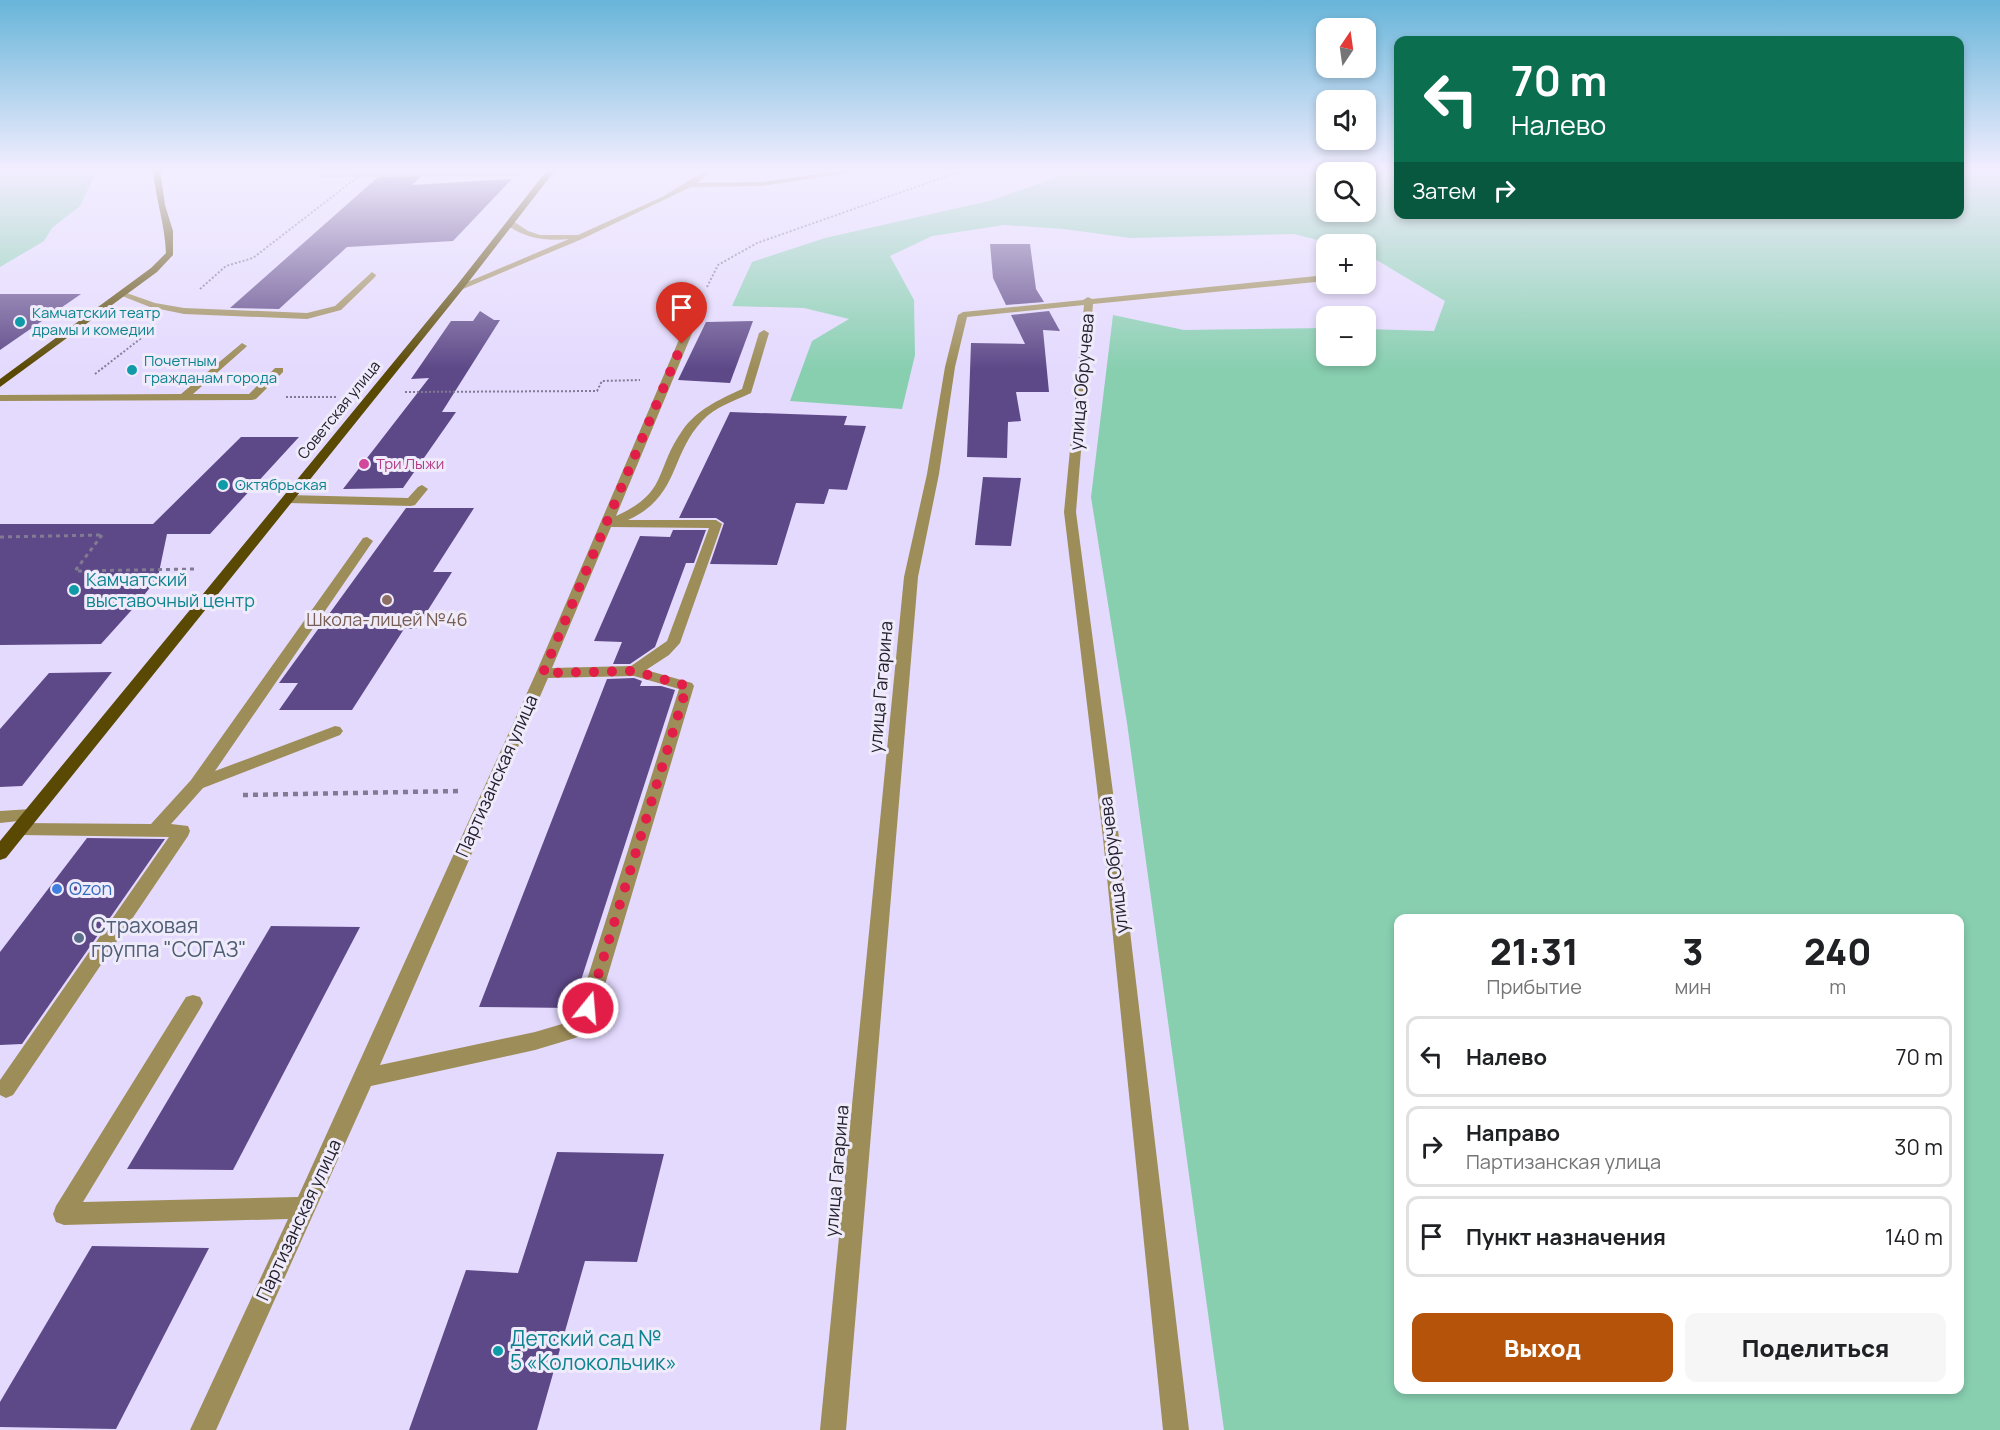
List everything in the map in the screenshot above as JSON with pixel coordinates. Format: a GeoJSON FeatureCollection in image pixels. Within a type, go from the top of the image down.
{"type":"FeatureCollection","features":[{"type":"Feature","properties":{"kind":"main road"},"geometry":{"type":"LineString","coordinates":[[0,384],[154,270],[170,253],[169,236]]}},
{"type":"Feature","properties":{"kind":"main road"},"geometry":{"type":"LineString","coordinates":[[460,287],[501,236]]}},
{"type":"Feature","properties":{"kind":"main road","name":"Советская улица"},"geometry":{"type":"LineString","coordinates":[[0,853],[460,287]]}},
{"type":"Feature","properties":{"kind":"street"},"geometry":{"type":"LineString","coordinates":[[536,236],[552,238],[565,236]]}},
{"type":"Feature","properties":{"kind":"street","name":"Советская улица"},"geometry":{"type":"LineString","coordinates":[[460,287],[583,236]]}},
{"type":"Feature","properties":{"kind":"street"},"geometry":{"type":"LineString","coordinates":[[122,294],[153,305],[177,310],[294,317],[319,314],[338,308],[372,275]]}},
{"type":"Feature","properties":{"kind":"street","name":"улица Гагарина"},"geometry":{"type":"LineString","coordinates":[[833,1430],[911,577],[933,474],[950,367],[963,315],[1088,300],[1316,279]]}},
{"type":"Feature","properties":{"kind":"street","name":"улица Обручева"},"geometry":{"type":"LineString","coordinates":[[1088,300],[1089,312],[1070,512],[1111,838],[1176,1430]]}},
{"type":"Feature","properties":{"kind":"street","name":"Партизанская улица"},"geometry":{"type":"LineString","coordinates":[[203,1430],[364,1078],[491,791],[698,307]]}},
{"type":"Feature","properties":{"kind":"street"},"geometry":{"type":"LineString","coordinates":[[607,523],[636,513],[650,503],[663,485],[680,443],[698,419],[711,408],[747,392],[764,333]]}},
{"type":"Feature","properties":{"kind":"street"},"geometry":{"type":"LineString","coordinates":[[184,397],[242,346]]}},
{"type":"Feature","properties":{"kind":"street"},"geometry":{"type":"LineString","coordinates":[[0,398],[252,397],[279,370]]}},
{"type":"Feature","properties":{"kind":"street"},"geometry":{"type":"LineString","coordinates":[[288,499],[411,502],[422,489]]}},
{"type":"Feature","properties":{"kind":"street"},"geometry":{"type":"LineString","coordinates":[[607,523],[716,524],[673,643],[664,652],[634,671]]}},
{"type":"Feature","properties":{"kind":"street"},"geometry":{"type":"LineString","coordinates":[[156,830],[192,790],[367,541]]}},
{"type":"Feature","properties":{"kind":"street"},"geometry":{"type":"LineString","coordinates":[[364,1078],[535,1041],[575,1029],[588,1008],[687,686],[634,671],[543,673]]}},
{"type":"Feature","properties":{"kind":"street"},"geometry":{"type":"LineString","coordinates":[[192,790],[335,731]]}},
{"type":"Feature","properties":{"kind":"street"},"geometry":{"type":"LineString","coordinates":[[0,817],[31,815]]}},
{"type":"Feature","properties":{"kind":"street"},"geometry":{"type":"LineString","coordinates":[[2,1092],[182,831],[20,829]]}},
{"type":"Feature","properties":{"kind":"street"},"geometry":{"type":"LineString","coordinates":[[193,1003],[64,1214],[305,1208]]}},
{"type":"Feature","properties":{"kind":"path"},"geometry":{"type":"LineString","coordinates":[[177,310],[226,266],[253,258],[282,236]]}},
{"type":"Feature","properties":{"kind":"path"},"geometry":{"type":"LineString","coordinates":[[698,307],[718,265],[735,253],[778,236]]}},
{"type":"Feature","properties":{"kind":"path"},"geometry":{"type":"LineString","coordinates":[[91,378],[160,323]]}},
{"type":"Feature","properties":{"kind":"path"},"geometry":{"type":"LineString","coordinates":[[397,392],[597,391],[602,381],[665,380]]}},
{"type":"Feature","properties":{"kind":"path"},"geometry":{"type":"LineString","coordinates":[[252,397],[346,397]]}},
{"type":"Feature","properties":{"kind":"path"},"geometry":{"type":"LineString","coordinates":[[0,537],[102,535],[75,571],[194,569]]}},
{"type":"Feature","properties":{"kind":"path"},"geometry":{"type":"LineString","coordinates":[[192,790],[491,791]]}},
{"type":"Feature","properties":{"kind":"green space"},"geometry":{"type":"Polygon","coordinates":[[[0,236],[47,236],[44,241],[0,267],[0,236]]]}},
{"type":"Feature","properties":{"kind":"green space"},"geometry":{"type":"Polygon","coordinates":[[[835,236],[934,236],[890,256],[914,300],[915,355],[902,409],[790,401],[812,341],[849,319],[804,308],[732,306],[752,262],[835,236]]]}},
{"type":"Feature","properties":{"kind":"green space"},"geometry":{"type":"Polygon","coordinates":[[[1113,236],[1223,236],[1130,238],[1113,236]]]}},
{"type":"Feature","properties":{"kind":"green space"},"geometry":{"type":"Polygon","coordinates":[[[1301,236],[1316,236],[1316,240],[1301,236]]]}},
{"type":"Feature","properties":{"kind":"green space"},"geometry":{"type":"Polygon","coordinates":[[[1376,236],[2000,236],[2000,1430],[1224,1430],[1127,723],[1091,497],[1113,315],[1184,330],[1316,328],[1316,366],[1376,366],[1376,329],[1434,331],[1445,301],[1376,260],[1376,236]]]}},
{"type":"Feature","properties":{"kind":"building"},"geometry":{"type":"Polygon","coordinates":[[[312,236],[458,236],[453,241],[347,247],[279,309],[230,308],[312,236]]]}},
{"type":"Feature","properties":{"kind":"building"},"geometry":{"type":"Polygon","coordinates":[[[990,244],[1030,244],[1036,289],[1044,302],[1006,305],[993,278],[990,244]]]}},
{"type":"Feature","properties":{"kind":"building","name":"Камчатский театр драмы и комедии"},"geometry":{"type":"Polygon","coordinates":[[[0,294],[81,294],[0,350],[0,294]]]}},
{"type":"Feature","properties":{"kind":"building"},"geometry":{"type":"Polygon","coordinates":[[[480,311],[494,320],[500,320],[442,412],[456,412],[403,488],[343,489],[429,378],[411,379],[451,321],[473,321],[480,311]]]}},
{"type":"Feature","properties":{"kind":"building"},"geometry":{"type":"Polygon","coordinates":[[[1049,311],[1060,331],[1043,330],[1049,392],[1016,392],[1021,421],[1008,422],[1007,458],[967,457],[971,343],[1025,344],[1011,315],[1049,311]]]}},
{"type":"Feature","properties":{"kind":"building"},"geometry":{"type":"Polygon","coordinates":[[[753,321],[730,383],[678,380],[706,322],[753,321]]]}},
{"type":"Feature","properties":{"kind":"building"},"geometry":{"type":"Polygon","coordinates":[[[730,412],[847,416],[844,425],[866,426],[847,490],[829,489],[824,504],[796,503],[777,565],[710,564],[724,523],[716,518],[679,518],[730,412]]]}},
{"type":"Feature","properties":{"kind":"building"},"geometry":{"type":"Polygon","coordinates":[[[241,437],[299,437],[210,534],[167,534],[158,577],[101,644],[0,645],[0,524],[153,524],[241,437]]]}},
{"type":"Feature","properties":{"kind":"building"},"geometry":{"type":"Polygon","coordinates":[[[983,477],[1021,478],[1011,546],[975,545],[983,477]]]}},
{"type":"Feature","properties":{"kind":"building","name":"Школа-лицей №46"},"geometry":{"type":"Polygon","coordinates":[[[406,508],[474,508],[433,572],[452,572],[416,629],[404,629],[352,710],[279,710],[298,683],[279,683],[406,508]]]}},
{"type":"Feature","properties":{"kind":"building"},"geometry":{"type":"Polygon","coordinates":[[[673,530],[706,530],[694,563],[686,563],[655,647],[630,664],[613,664],[622,642],[594,641],[640,536],[670,537],[673,530]]]}},
{"type":"Feature","properties":{"kind":"building"},"geometry":{"type":"Polygon","coordinates":[[[112,672],[22,786],[0,787],[0,729],[49,673],[112,672]]]}},
{"type":"Feature","properties":{"kind":"building"},"geometry":{"type":"Polygon","coordinates":[[[634,678],[642,681],[640,686],[661,686],[675,690],[572,1008],[479,1007],[607,679],[634,678]]]}},
{"type":"Feature","properties":{"kind":"building"},"geometry":{"type":"Polygon","coordinates":[[[87,838],[165,839],[22,1044],[0,1045],[0,952],[87,838]]]}},
{"type":"Feature","properties":{"kind":"building"},"geometry":{"type":"Polygon","coordinates":[[[271,926],[360,927],[233,1170],[127,1169],[271,926]]]}},
{"type":"Feature","properties":{"kind":"building","name":"Детский сад № 5 «Колокольчик»"},"geometry":{"type":"Polygon","coordinates":[[[557,1152],[664,1154],[637,1262],[585,1261],[537,1430],[409,1430],[466,1270],[518,1273],[557,1152]]]}},
{"type":"Feature","properties":{"kind":"building"},"geometry":{"type":"Polygon","coordinates":[[[92,1246],[209,1248],[116,1429],[0,1427],[0,1402],[92,1246]]]}},
{"type":"Feature","properties":{"kind":"place","name":"Камчатский театр драмы и комедии"},"geometry":{"type":"Point","coordinates":[20,322]}},
{"type":"Feature","properties":{"kind":"place","name":"Почетным гражданам города"},"geometry":{"type":"Point","coordinates":[132,370]}},
{"type":"Feature","properties":{"kind":"place","name":"Три Лыжи"},"geometry":{"type":"Point","coordinates":[364,464]}},
{"type":"Feature","properties":{"kind":"place","name":"Октябрьская"},"geometry":{"type":"Point","coordinates":[223,485]}},
{"type":"Feature","properties":{"kind":"place","name":"Камчатский выставочный центр"},"geometry":{"type":"Point","coordinates":[74,590]}},
{"type":"Feature","properties":{"kind":"place","name":"Школа-лицей №46"},"geometry":{"type":"Point","coordinates":[387,600]}},
{"type":"Feature","properties":{"kind":"place","name":"Ozon"},"geometry":{"type":"Point","coordinates":[57,889]}},
{"type":"Feature","properties":{"kind":"place","name":"Страховая группа \"СОГАЗ\""},"geometry":{"type":"Point","coordinates":[79,938]}},
{"type":"Feature","properties":{"kind":"place","name":"Детский сад № 5 «Колокольчик»"},"geometry":{"type":"Point","coordinates":[498,1351]}},
{"type":"Feature","properties":{"kind":"route"},"geometry":{"type":"LineString","coordinates":[[588,1008],[687,686],[634,671],[543,673],[682,344]]}}]}
